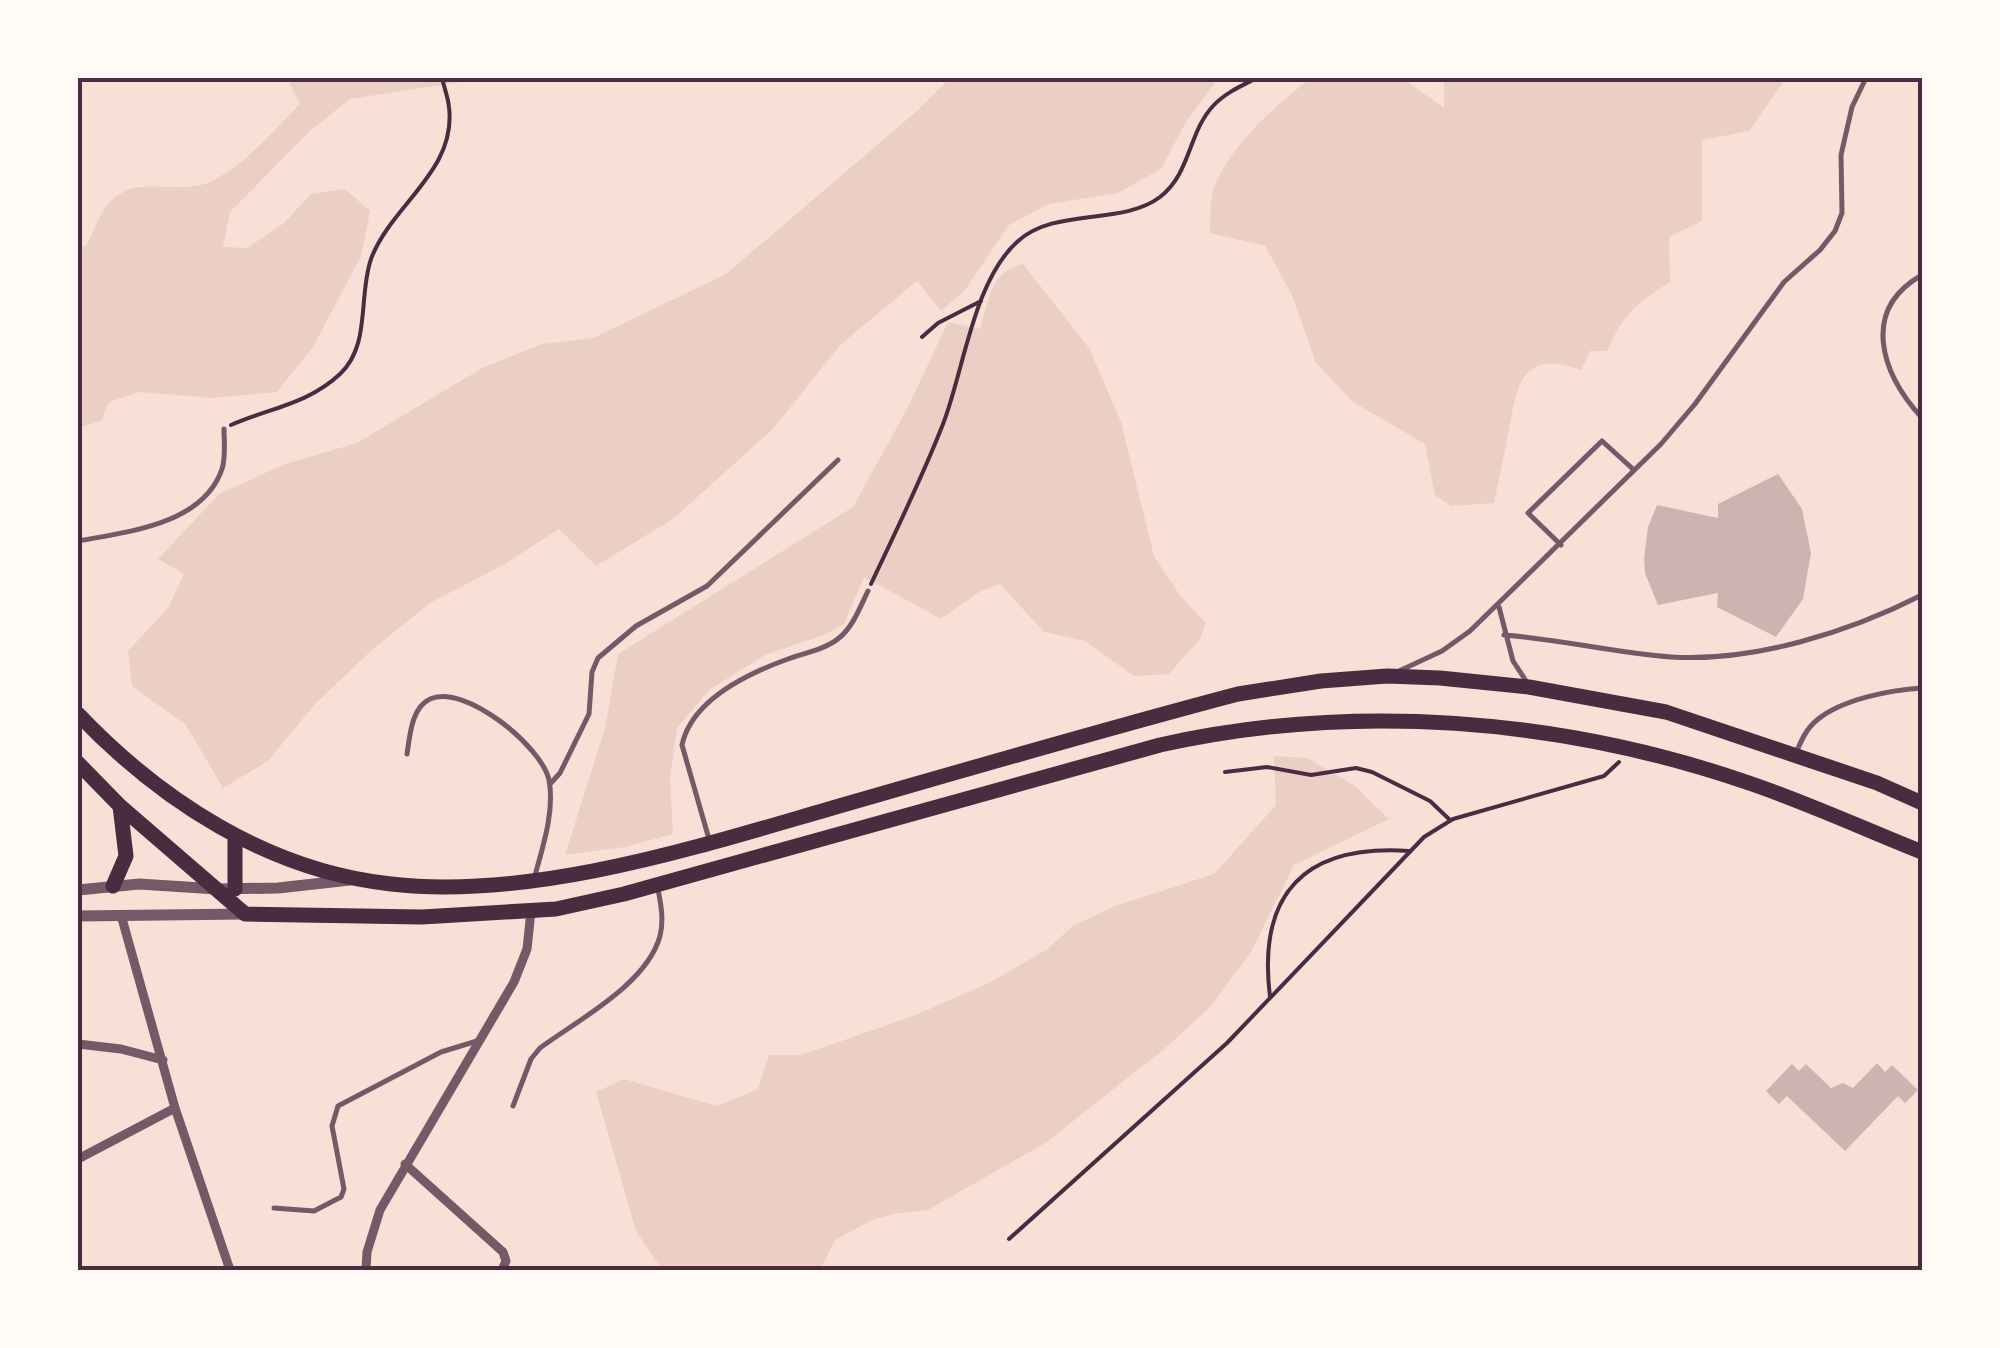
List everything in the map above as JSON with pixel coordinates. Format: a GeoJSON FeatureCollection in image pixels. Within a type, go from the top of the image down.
{"type":"FeatureCollection","features":[{"type":"Feature","properties":{"kind":"highway"},"geometry":{"type":"LineString","coordinates":[[78,714],[176,800],[235,838],[359,879],[393,885],[533,882],[709,842],[1238,694],[1387,676],[1529,687],[1666,712],[1922,803]]}},
{"type":"Feature","properties":{"kind":"highway"},"geometry":{"type":"LineString","coordinates":[[78,763],[120,806],[245,914],[422,917],[556,909],[657,886],[1111,758],[1218,732],[1334,720],[1400,719],[1504,728],[1631,750],[1746,782],[1922,852]]}},
{"type":"Feature","properties":{"kind":"highway"},"geometry":{"type":"LineString","coordinates":[[113,886],[126,856],[120,806]]}},
{"type":"Feature","properties":{"kind":"highway"},"geometry":{"type":"LineString","coordinates":[[235,838],[235,889]]}},
{"type":"Feature","properties":{"kind":"street"},"geometry":{"type":"LineString","coordinates":[[78,890],[139,884],[217,889],[315,886],[359,879]]}},
{"type":"Feature","properties":{"kind":"street"},"geometry":{"type":"LineString","coordinates":[[366,1270],[367,1252],[380,1210],[514,982],[526,949],[531,911]]}},
{"type":"Feature","properties":{"kind":"street"},"geometry":{"type":"LineString","coordinates":[[78,916],[245,914]]}},
{"type":"Feature","properties":{"kind":"street"},"geometry":{"type":"LineString","coordinates":[[121,915],[175,1108],[230,1270]]}},
{"type":"Feature","properties":{"kind":"street"},"geometry":{"type":"LineString","coordinates":[[78,1044],[121,1049],[162,1060]]}},
{"type":"Feature","properties":{"kind":"street"},"geometry":{"type":"LineString","coordinates":[[78,1159],[175,1108]]}},
{"type":"Feature","properties":{"kind":"street"},"geometry":{"type":"LineString","coordinates":[[405,1164],[494,1241],[506,1261],[502,1270]]}},
{"type":"Feature","properties":{"kind":"lane"},"geometry":{"type":"LineString","coordinates":[[1387,676],[1442,652],[1499,606],[1695,404],[1784,282],[1835,232],[1842,213],[1841,155],[1852,107],[1866,78]]}},
{"type":"Feature","properties":{"kind":"lane"},"geometry":{"type":"LineString","coordinates":[[1922,275],[1905,285],[1888,306],[1881,326],[1897,384],[1922,418]]}},
{"type":"Feature","properties":{"kind":"lane"},"geometry":{"type":"LineString","coordinates":[[78,541],[140,531],[184,512],[215,482],[223,466],[224,428]]}},
{"type":"Feature","properties":{"kind":"lane"},"geometry":{"type":"LineString","coordinates":[[1560,545],[1528,513],[1602,441],[1634,471]]}},
{"type":"Feature","properties":{"kind":"lane"},"geometry":{"type":"LineString","coordinates":[[550,784],[560,773],[589,714],[592,672],[598,658],[636,626],[707,586],[838,460]]}},
{"type":"Feature","properties":{"kind":"lane"},"geometry":{"type":"LineString","coordinates":[[709,842],[684,757],[684,735],[699,712],[724,691],[764,668],[835,642],[845,633],[868,591]]}},
{"type":"Feature","properties":{"kind":"lane"},"geometry":{"type":"LineString","coordinates":[[1504,635],[1674,657],[1716,656],[1808,638],[1870,618],[1922,595]]}},
{"type":"Feature","properties":{"kind":"lane"},"geometry":{"type":"LineString","coordinates":[[1499,606],[1513,661],[1529,687]]}},
{"type":"Feature","properties":{"kind":"lane"},"geometry":{"type":"LineString","coordinates":[[1794,756],[1804,735],[1827,713],[1854,702],[1922,688]]}},
{"type":"Feature","properties":{"kind":"lane"},"geometry":{"type":"LineString","coordinates":[[407,754],[412,724],[430,699],[442,698],[465,702],[498,718],[538,754],[550,784],[544,846],[533,882]]}},
{"type":"Feature","properties":{"kind":"lane"},"geometry":{"type":"LineString","coordinates":[[512,1106],[531,1059],[540,1048],[625,985],[653,955],[661,934],[657,886]]}},
{"type":"Feature","properties":{"kind":"lane"},"geometry":{"type":"LineString","coordinates":[[274,1208],[314,1211],[341,1197],[344,1188],[332,1126],[338,1106],[441,1052],[480,1041]]}},
{"type":"Feature","properties":{"kind":"path"},"geometry":{"type":"LineString","coordinates":[[224,428],[318,392],[343,372],[358,352],[363,284],[373,254],[395,218],[428,180],[445,147],[450,106],[442,78]]}},
{"type":"Feature","properties":{"kind":"path"},"geometry":{"type":"LineString","coordinates":[[868,591],[944,422],[981,301],[1016,242],[1036,230],[1157,200],[1178,181],[1211,108],[1230,91],[1257,78]]}},
{"type":"Feature","properties":{"kind":"path"},"geometry":{"type":"LineString","coordinates":[[922,338],[938,323],[981,301]]}},
{"type":"Feature","properties":{"kind":"path"},"geometry":{"type":"LineString","coordinates":[[1009,1239],[1227,1043],[1424,836],[1450,820],[1604,776],[1631,750]]}},
{"type":"Feature","properties":{"kind":"path"},"geometry":{"type":"LineString","coordinates":[[1225,772],[1267,768],[1311,774],[1356,768],[1372,772],[1430,802],[1450,820]]}},
{"type":"Feature","properties":{"kind":"path"},"geometry":{"type":"LineString","coordinates":[[1270,997],[1266,960],[1276,914],[1289,888],[1309,868],[1338,856],[1376,849],[1408,852]]}},
{"type":"Feature","properties":{"kind":"shaded area"},"geometry":{"type":"Polygon","coordinates":[[[290,78],[486,78],[350,99],[310,131],[230,212],[223,247],[247,248],[284,223],[311,194],[345,189],[370,211],[361,256],[313,347],[277,392],[212,398],[140,392],[109,402],[101,421],[78,428],[78,247],[87,245],[105,208],[124,191],[149,186],[200,185],[237,165],[300,104],[290,78]]]}},
{"type":"Feature","properties":{"kind":"shaded area"},"geometry":{"type":"Polygon","coordinates":[[[950,78],[1221,78],[1186,122],[1161,169],[1118,193],[1049,204],[1009,225],[965,290],[941,311],[917,281],[840,345],[773,429],[673,519],[596,566],[559,529],[505,564],[430,603],[373,649],[315,704],[268,761],[223,788],[186,725],[132,686],[128,651],[168,608],[184,574],[158,559],[219,494],[285,464],[357,443],[484,367],[542,344],[593,338],[726,274],[918,110],[950,78]]]}},
{"type":"Feature","properties":{"kind":"shaded area"},"geometry":{"type":"Polygon","coordinates":[[[1311,78],[1402,78],[1444,108],[1444,78],[1786,78],[1749,131],[1702,140],[1702,221],[1669,237],[1670,282],[1632,310],[1607,351],[1590,351],[1581,370],[1543,364],[1523,378],[1494,503],[1451,506],[1435,495],[1425,444],[1353,402],[1316,363],[1292,295],[1265,246],[1210,233],[1213,190],[1223,169],[1244,139],[1311,78]]]}},
{"type":"Feature","properties":{"kind":"shaded area"},"geometry":{"type":"Polygon","coordinates":[[[1023,264],[1089,348],[1121,422],[1154,556],[1181,597],[1206,623],[1200,639],[1169,674],[1134,676],[1085,641],[1044,632],[1000,584],[979,592],[941,619],[864,577],[844,624],[765,655],[709,690],[677,728],[670,777],[673,834],[625,847],[565,855],[605,728],[618,654],[853,507],[907,409],[948,322],[980,329],[997,280],[1023,264]]]}},
{"type":"Feature","properties":{"kind":"shaded area"},"geometry":{"type":"Polygon","coordinates":[[[1274,756],[1307,758],[1355,786],[1389,819],[1294,865],[1251,952],[1210,1007],[1169,1045],[1047,1142],[928,1210],[872,1220],[835,1240],[820,1270],[662,1270],[636,1231],[596,1092],[624,1079],[717,1106],[758,1089],[769,1055],[801,1055],[913,1016],[987,984],[1046,950],[1073,926],[1115,906],[1214,874],[1276,805],[1274,756]]]}},
{"type":"Feature","properties":{"kind":"building"},"geometry":{"type":"Polygon","coordinates":[[[1778,474],[1802,509],[1811,553],[1803,599],[1776,637],[1717,607],[1718,593],[1658,605],[1645,573],[1644,559],[1648,527],[1657,505],[1718,518],[1718,504],[1778,474]]]}},
{"type":"Feature","properties":{"kind":"building"},"geometry":{"type":"Polygon","coordinates":[[[1877,1063],[1885,1072],[1892,1065],[1918,1090],[1905,1103],[1898,1096],[1845,1151],[1787,1096],[1779,1104],[1766,1091],[1792,1064],[1799,1071],[1806,1064],[1831,1088],[1843,1083],[1853,1088],[1877,1063]]]}}]}
